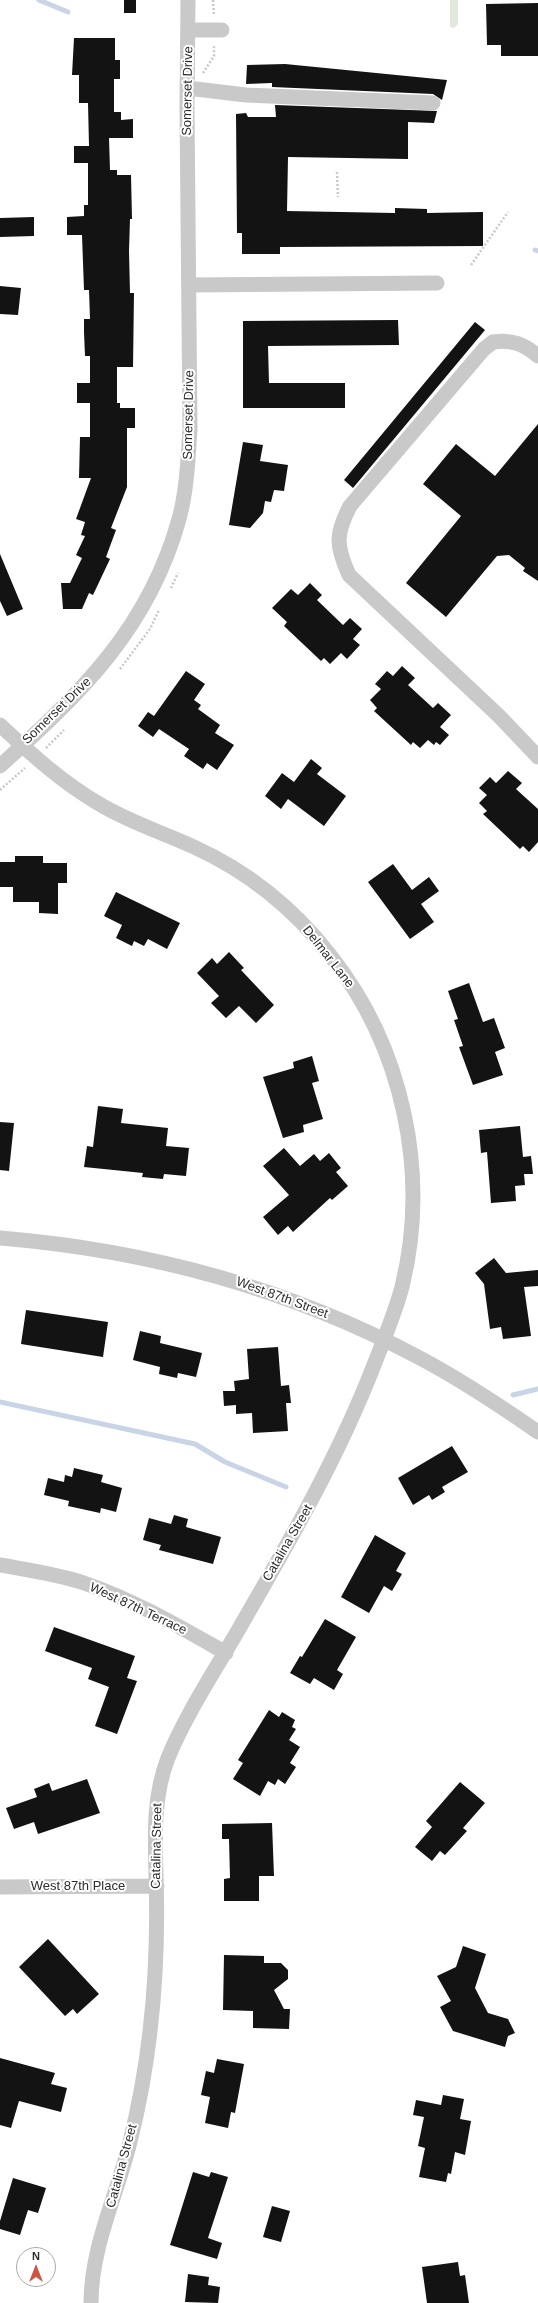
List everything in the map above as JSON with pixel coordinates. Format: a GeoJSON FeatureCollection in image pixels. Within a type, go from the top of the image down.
{"type":"FeatureCollection","features":[{"type":"Feature","properties":{"kind":"street","name":"Somerset Drive"},"geometry":{"type":"LineString","coordinates":[[0,766],[76,696],[104,664],[132,626],[154,586],[168,552],[179,518],[188,468],[190,428],[187,88],[189,30],[188,0]]}},
{"type":"Feature","properties":{"kind":"street"},"geometry":{"type":"LineString","coordinates":[[189,30],[218,30]]}},
{"type":"Feature","properties":{"kind":"street"},"geometry":{"type":"LineString","coordinates":[[187,88],[246,96],[433,103]]}},
{"type":"Feature","properties":{"kind":"street"},"geometry":{"type":"LineString","coordinates":[[189,285],[438,283]]}},
{"type":"Feature","properties":{"kind":"street"},"geometry":{"type":"LineString","coordinates":[[538,356],[522,344],[514,342],[493,342],[484,349],[350,506],[339,532],[339,554],[349,575],[498,716],[538,756]]}},
{"type":"Feature","properties":{"kind":"street","name":"Delmar Lane"},"geometry":{"type":"LineString","coordinates":[[0,725],[65,784],[106,808],[197,848],[230,865],[267,891],[300,922],[330,955],[356,992],[377,1030],[389,1059],[402,1101],[411,1153],[411,1237],[402,1283],[384,1340]]}},
{"type":"Feature","properties":{"kind":"street","name":"West 87th Street"},"geometry":{"type":"LineString","coordinates":[[0,1238],[93,1249],[152,1259],[232,1280],[286,1298],[346,1322],[384,1340],[469,1386],[538,1432]]}},
{"type":"Feature","properties":{"kind":"street","name":"Catalina Street"},"geometry":{"type":"LineString","coordinates":[[91,2303],[97,2255],[129,2148],[144,2078],[152,2022],[157,1962],[155,1821],[157,1798],[164,1770],[184,1725],[318,1491],[345,1434],[384,1340]]}},
{"type":"Feature","properties":{"kind":"street","name":"West 87th Terrace"},"geometry":{"type":"LineString","coordinates":[[0,1565],[52,1574],[103,1590],[167,1620],[226,1653]]}},
{"type":"Feature","properties":{"kind":"street","name":"West 87th Place"},"geometry":{"type":"LineString","coordinates":[[0,1887],[157,1886]]}},
{"type":"Feature","properties":{"kind":"path"},"geometry":{"type":"LineString","coordinates":[[203,90],[203,73],[214,56],[218,30],[213,0]]}},
{"type":"Feature","properties":{"kind":"path"},"geometry":{"type":"LineString","coordinates":[[337,172],[338,197]]}},
{"type":"Feature","properties":{"kind":"path"},"geometry":{"type":"LineString","coordinates":[[471,264],[508,212]]}},
{"type":"Feature","properties":{"kind":"path"},"geometry":{"type":"LineString","coordinates":[[170,590],[179,570]]}},
{"type":"Feature","properties":{"kind":"path"},"geometry":{"type":"LineString","coordinates":[[118,671],[150,629],[163,603]]}},
{"type":"Feature","properties":{"kind":"path"},"geometry":{"type":"LineString","coordinates":[[0,790],[36,758],[67,726]]}},
{"type":"Feature","properties":{"kind":"shaded area"},"geometry":{"type":"Polygon","coordinates":[[[450,0],[458,0],[458,24],[454,28],[450,27],[450,0]]]}},
{"type":"Feature","properties":{"kind":"building"},"geometry":{"type":"Polygon","coordinates":[[[124,0],[136,0],[136,13],[124,13],[124,0]]]}},
{"type":"Feature","properties":{"kind":"building"},"geometry":{"type":"Polygon","coordinates":[[[538,3],[538,56],[501,56],[501,45],[487,45],[486,4],[538,3]]]}},
{"type":"Feature","properties":{"kind":"building"},"geometry":{"type":"Polygon","coordinates":[[[74,38],[115,38],[115,60],[120,60],[120,79],[114,79],[114,112],[121,112],[121,120],[133,119],[133,138],[109,138],[110,170],[117,170],[117,175],[131,175],[132,219],[130,219],[129,251],[130,293],[134,293],[133,367],[117,367],[117,403],[120,403],[120,408],[135,408],[135,428],[127,428],[127,487],[111,528],[116,530],[106,557],[110,559],[93,595],[89,593],[82,609],[63,609],[61,583],[70,583],[82,558],[76,555],[85,536],[81,535],[85,522],[76,519],[91,478],[79,478],[80,437],[90,437],[90,403],[77,403],[77,383],[90,383],[90,356],[85,356],[84,332],[84,319],[90,319],[89,290],[84,290],[82,235],[67,235],[67,217],[84,216],[84,205],[88,205],[88,163],[74,163],[74,146],[89,146],[88,103],[79,103],[79,75],[72,75],[74,38]]]}},
{"type":"Feature","properties":{"kind":"building"},"geometry":{"type":"Polygon","coordinates":[[[285,64],[447,80],[442,100],[433,94],[272,87],[272,83],[246,84],[247,65],[285,64]]]}},
{"type":"Feature","properties":{"kind":"building"},"geometry":{"type":"Polygon","coordinates":[[[275,105],[437,111],[434,123],[408,122],[408,159],[288,157],[287,211],[395,213],[395,208],[427,209],[427,213],[483,212],[483,246],[280,247],[280,254],[242,254],[242,233],[237,233],[236,114],[246,113],[248,117],[276,117],[275,105]]]}},
{"type":"Feature","properties":{"kind":"building"},"geometry":{"type":"Polygon","coordinates":[[[34,217],[34,236],[0,237],[0,218],[34,217]]]}},
{"type":"Feature","properties":{"kind":"building"},"geometry":{"type":"Polygon","coordinates":[[[0,286],[21,288],[18,315],[0,314],[0,286]]]}},
{"type":"Feature","properties":{"kind":"building"},"geometry":{"type":"Polygon","coordinates":[[[398,320],[399,345],[268,346],[269,383],[345,383],[345,408],[243,408],[243,321],[398,320]]]}},
{"type":"Feature","properties":{"kind":"building"},"geometry":{"type":"Polygon","coordinates":[[[475,322],[485,330],[353,488],[344,480],[475,322]]]}},
{"type":"Feature","properties":{"kind":"building"},"geometry":{"type":"Polygon","coordinates":[[[538,424],[538,581],[523,571],[525,568],[509,555],[497,556],[446,617],[406,583],[461,516],[423,484],[456,444],[495,476],[538,424]]]}},
{"type":"Feature","properties":{"kind":"building"},"geometry":{"type":"Polygon","coordinates":[[[243,442],[263,445],[260,461],[288,465],[284,491],[274,490],[271,502],[265,501],[263,513],[250,528],[229,525],[243,442]]]}},
{"type":"Feature","properties":{"kind":"building"},"geometry":{"type":"Polygon","coordinates":[[[0,554],[23,609],[7,616],[0,601],[0,554]]]}},
{"type":"Feature","properties":{"kind":"building"},"geometry":{"type":"Polygon","coordinates":[[[310,583],[322,595],[317,600],[343,625],[350,618],[362,629],[353,639],[360,645],[347,659],[341,653],[330,664],[324,658],[321,661],[284,626],[287,622],[272,608],[291,589],[298,595],[310,583]]]}},
{"type":"Feature","properties":{"kind":"building"},"geometry":{"type":"Polygon","coordinates":[[[402,666],[415,678],[408,685],[433,708],[438,703],[451,715],[440,727],[449,735],[440,745],[436,742],[434,745],[428,740],[420,748],[413,742],[411,745],[374,711],[377,708],[370,700],[381,689],[375,684],[387,671],[393,676],[402,666]]]}},
{"type":"Feature","properties":{"kind":"building"},"geometry":{"type":"Polygon","coordinates":[[[186,671],[205,684],[194,700],[201,705],[198,709],[220,725],[215,733],[234,745],[217,770],[207,763],[203,769],[184,756],[189,749],[159,729],[153,737],[138,726],[148,712],[154,716],[186,671]]]}},
{"type":"Feature","properties":{"kind":"building"},"geometry":{"type":"Polygon","coordinates":[[[311,759],[322,768],[317,774],[346,796],[324,826],[288,799],[281,809],[265,796],[282,773],[294,782],[311,759]]]}},
{"type":"Feature","properties":{"kind":"building"},"geometry":{"type":"Polygon","coordinates":[[[508,771],[522,783],[516,789],[538,809],[538,842],[529,852],[523,846],[520,849],[483,814],[487,811],[479,803],[487,795],[479,788],[490,777],[496,783],[508,771]]]}},
{"type":"Feature","properties":{"kind":"building"},"geometry":{"type":"Polygon","coordinates":[[[15,856],[43,856],[43,863],[67,863],[67,883],[58,883],[58,914],[39,913],[39,902],[13,902],[13,887],[0,887],[0,862],[15,862],[15,856]]]}},
{"type":"Feature","properties":{"kind":"building"},"geometry":{"type":"Polygon","coordinates":[[[393,864],[412,890],[429,877],[439,891],[421,904],[434,922],[410,939],[368,882],[393,864]]]}},
{"type":"Feature","properties":{"kind":"building"},"geometry":{"type":"Polygon","coordinates":[[[116,892],[180,923],[167,949],[148,939],[144,946],[134,941],[132,946],[116,938],[122,925],[104,916],[116,892]]]}},
{"type":"Feature","properties":{"kind":"building"},"geometry":{"type":"Polygon","coordinates":[[[229,952],[244,968],[241,970],[274,1005],[256,1023],[239,1006],[226,1018],[211,1003],[219,996],[197,973],[212,958],[217,964],[229,952]]]}},
{"type":"Feature","properties":{"kind":"building"},"geometry":{"type":"Polygon","coordinates":[[[469,983],[483,1022],[494,1018],[505,1048],[495,1052],[503,1075],[473,1085],[459,1047],[463,1046],[454,1020],[458,1019],[448,991],[469,983]]]}},
{"type":"Feature","properties":{"kind":"building"},"geometry":{"type":"Polygon","coordinates":[[[312,1056],[319,1081],[312,1083],[323,1119],[303,1125],[304,1132],[283,1138],[263,1077],[294,1068],[293,1062],[312,1056]]]}},
{"type":"Feature","properties":{"kind":"building"},"geometry":{"type":"Polygon","coordinates":[[[98,1106],[123,1109],[121,1123],[168,1128],[166,1146],[189,1148],[186,1176],[164,1174],[163,1179],[142,1177],[143,1173],[84,1167],[87,1146],[93,1147],[98,1106]]]}},
{"type":"Feature","properties":{"kind":"building"},"geometry":{"type":"Polygon","coordinates":[[[0,1122],[14,1123],[9,1171],[0,1170],[0,1122]]]}},
{"type":"Feature","properties":{"kind":"building"},"geometry":{"type":"Polygon","coordinates":[[[520,1126],[523,1157],[531,1156],[533,1174],[524,1174],[525,1185],[515,1186],[516,1201],[491,1203],[487,1152],[481,1153],[479,1130],[520,1126]]]}},
{"type":"Feature","properties":{"kind":"building"},"geometry":{"type":"Polygon","coordinates":[[[284,1148],[300,1166],[314,1154],[320,1161],[329,1153],[341,1168],[336,1172],[348,1186],[332,1200],[330,1198],[293,1232],[288,1226],[278,1235],[263,1217],[289,1195],[263,1166],[284,1148]]]}},
{"type":"Feature","properties":{"kind":"building"},"geometry":{"type":"Polygon","coordinates":[[[494,1258],[506,1273],[538,1270],[538,1286],[524,1287],[531,1336],[503,1339],[501,1327],[490,1329],[484,1284],[475,1273],[494,1258]]]}},
{"type":"Feature","properties":{"kind":"building"},"geometry":{"type":"Polygon","coordinates":[[[26,1310],[108,1322],[103,1357],[21,1344],[26,1310]]]}},
{"type":"Feature","properties":{"kind":"building"},"geometry":{"type":"Polygon","coordinates":[[[140,1331],[161,1336],[160,1343],[202,1353],[196,1377],[178,1373],[177,1378],[159,1374],[160,1367],[133,1360],[140,1331]]]}},
{"type":"Feature","properties":{"kind":"building"},"geometry":{"type":"Polygon","coordinates":[[[278,1347],[281,1386],[289,1385],[291,1403],[286,1403],[288,1431],[253,1433],[252,1413],[236,1414],[236,1405],[224,1406],[223,1391],[235,1391],[234,1381],[249,1379],[247,1349],[278,1347]]]}},
{"type":"Feature","properties":{"kind":"building"},"geometry":{"type":"Polygon","coordinates":[[[452,1446],[468,1472],[442,1487],[445,1492],[432,1500],[429,1495],[413,1505],[398,1478],[452,1446]]]}},
{"type":"Feature","properties":{"kind":"building"},"geometry":{"type":"Polygon","coordinates":[[[74,1468],[103,1475],[101,1482],[122,1488],[116,1512],[101,1508],[100,1513],[68,1506],[69,1501],[44,1495],[48,1478],[64,1482],[65,1475],[72,1477],[74,1468]]]}},
{"type":"Feature","properties":{"kind":"building"},"geometry":{"type":"Polygon","coordinates":[[[174,1515],[188,1519],[186,1527],[221,1537],[213,1564],[159,1550],[161,1545],[143,1540],[149,1518],[171,1524],[174,1515]]]}},
{"type":"Feature","properties":{"kind":"building"},"geometry":{"type":"Polygon","coordinates":[[[375,1535],[406,1553],[396,1571],[402,1574],[392,1591],[384,1586],[369,1613],[341,1597],[375,1535]]]}},
{"type":"Feature","properties":{"kind":"building"},"geometry":{"type":"Polygon","coordinates":[[[325,1619],[356,1637],[337,1670],[343,1674],[334,1690],[314,1678],[310,1684],[290,1673],[300,1656],[302,1657],[325,1619]]]}},
{"type":"Feature","properties":{"kind":"building"},"geometry":{"type":"Polygon","coordinates":[[[54,1627],[135,1656],[127,1678],[137,1681],[117,1734],[95,1726],[109,1687],[88,1679],[92,1668],[45,1651],[54,1627]]]}},
{"type":"Feature","properties":{"kind":"building"},"geometry":{"type":"Polygon","coordinates":[[[269,1710],[279,1717],[282,1712],[295,1720],[292,1727],[296,1729],[289,1740],[300,1747],[290,1763],[296,1767],[285,1784],[278,1779],[275,1785],[268,1781],[260,1796],[233,1779],[243,1763],[238,1760],[269,1710]]]}},
{"type":"Feature","properties":{"kind":"building"},"geometry":{"type":"Polygon","coordinates":[[[87,1779],[100,1813],[38,1834],[34,1822],[14,1829],[6,1808],[37,1797],[34,1789],[49,1783],[52,1791],[87,1779]]]}},
{"type":"Feature","properties":{"kind":"building"},"geometry":{"type":"Polygon","coordinates":[[[460,1782],[485,1803],[463,1828],[467,1831],[445,1855],[440,1851],[432,1861],[415,1847],[432,1827],[426,1821],[460,1782]]]}},
{"type":"Feature","properties":{"kind":"building"},"geometry":{"type":"Polygon","coordinates":[[[272,1823],[274,1876],[259,1876],[259,1901],[224,1901],[224,1879],[230,1878],[229,1839],[222,1839],[222,1824],[272,1823]]]}},
{"type":"Feature","properties":{"kind":"building"},"geometry":{"type":"Polygon","coordinates":[[[48,1939],[99,1994],[77,2014],[73,2009],[65,2016],[19,1967],[48,1939]]]}},
{"type":"Feature","properties":{"kind":"building"},"geometry":{"type":"Polygon","coordinates":[[[463,1946],[486,1954],[475,1988],[488,2013],[508,2019],[515,2033],[508,2036],[505,2047],[453,2031],[440,2007],[451,2001],[437,1976],[456,1967],[463,1946]]]}},
{"type":"Feature","properties":{"kind":"building"},"geometry":{"type":"Polygon","coordinates":[[[224,1955],[264,1956],[264,1963],[281,1963],[288,1970],[288,1979],[274,1990],[284,2009],[290,2009],[289,2029],[253,2028],[253,2011],[223,2010],[224,1955]]]}},
{"type":"Feature","properties":{"kind":"building"},"geometry":{"type":"Polygon","coordinates":[[[0,2058],[55,2073],[51,2084],[67,2088],[61,2112],[19,2101],[11,2128],[0,2125],[0,2058]]]}},
{"type":"Feature","properties":{"kind":"building"},"geometry":{"type":"Polygon","coordinates":[[[217,2059],[244,2064],[235,2113],[231,2112],[228,2128],[205,2123],[210,2097],[201,2095],[206,2071],[214,2073],[217,2059]]]}},
{"type":"Feature","properties":{"kind":"building"},"geometry":{"type":"Polygon","coordinates":[[[443,2095],[464,2099],[460,2119],[471,2121],[465,2155],[455,2152],[451,2174],[448,2173],[446,2182],[419,2177],[425,2148],[418,2146],[424,2117],[413,2115],[416,2100],[441,2105],[443,2095]]]}},
{"type":"Feature","properties":{"kind":"building"},"geometry":{"type":"Polygon","coordinates":[[[193,2172],[209,2177],[211,2172],[228,2177],[208,2238],[222,2243],[217,2259],[170,2245],[193,2172]]]}},
{"type":"Feature","properties":{"kind":"building"},"geometry":{"type":"Polygon","coordinates":[[[13,2178],[46,2188],[38,2213],[28,2210],[20,2235],[0,2229],[0,2221],[13,2178]]]}},
{"type":"Feature","properties":{"kind":"building"},"geometry":{"type":"Polygon","coordinates":[[[272,2206],[290,2211],[281,2242],[263,2237],[272,2206]]]}},
{"type":"Feature","properties":{"kind":"building"},"geometry":{"type":"Polygon","coordinates":[[[458,2262],[460,2276],[465,2275],[469,2303],[427,2303],[422,2267],[458,2262]]]}},
{"type":"Feature","properties":{"kind":"building"},"geometry":{"type":"Polygon","coordinates":[[[188,2274],[209,2277],[208,2285],[220,2287],[218,2303],[185,2302],[188,2274]]]}},
{"type":"Feature","properties":{"kind":"waterway"},"geometry":{"type":"LineString","coordinates":[[39,0],[68,12]]}},
{"type":"Feature","properties":{"kind":"waterway"},"geometry":{"type":"LineString","coordinates":[[513,1395],[538,1389]]}},
{"type":"Feature","properties":{"kind":"waterway"},"geometry":{"type":"LineString","coordinates":[[0,1402],[195,1444],[225,1462],[286,1487]]}}]}
